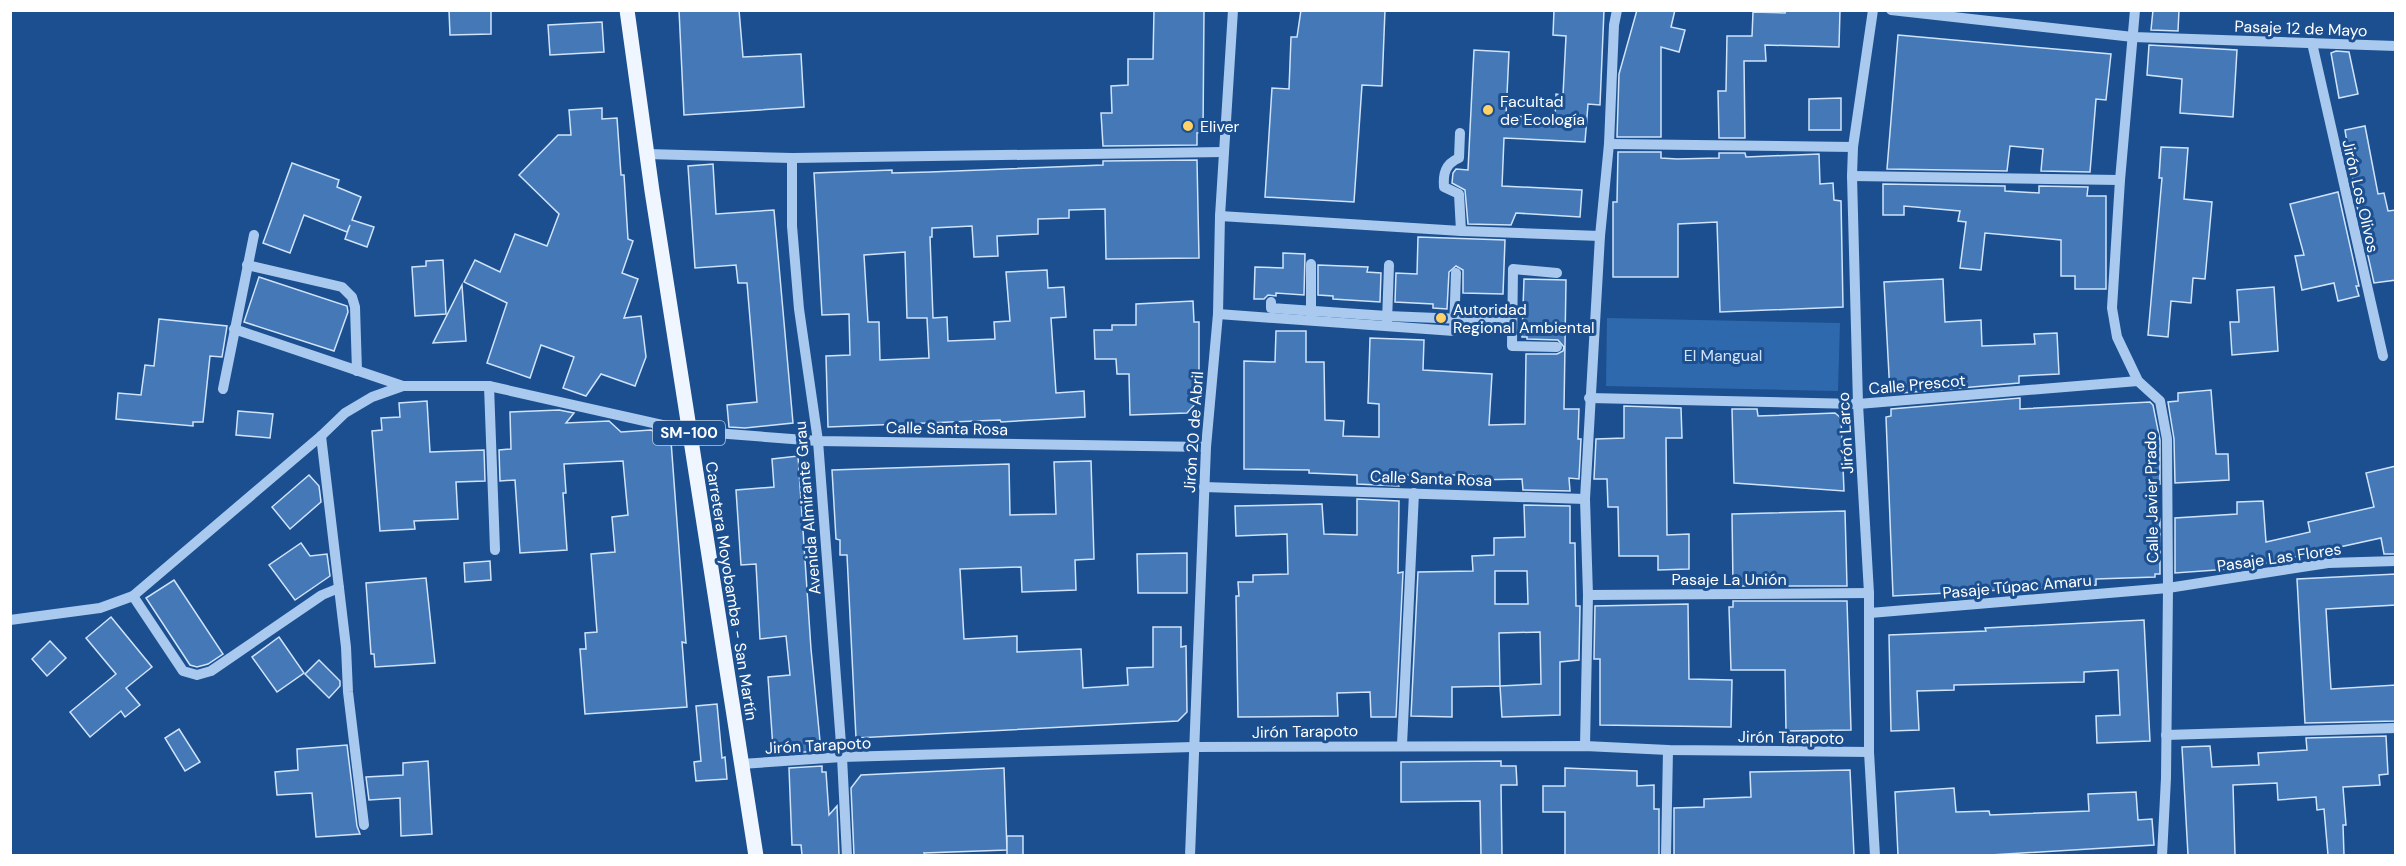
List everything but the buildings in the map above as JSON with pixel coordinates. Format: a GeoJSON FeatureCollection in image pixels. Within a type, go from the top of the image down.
{"type":"FeatureCollection","features":[{"type":"Feature","properties":{"kind":"main road","name":"Carretera Moyobamba - San Martín"},"geometry":{"type":"LineString","coordinates":[[627,10],[689,431],[756,855]]}},
{"type":"Feature","properties":{"kind":"street","name":"Jirón 20 de Abril"},"geometry":{"type":"LineString","coordinates":[[1190,855],[1206,447],[1218,314],[1220,216],[1233,10]]}},
{"type":"Feature","properties":{"kind":"street"},"geometry":{"type":"LineString","coordinates":[[1585,746],[1588,595],[1585,499],[1589,398],[1609,144],[1614,25],[1617,10]]}},
{"type":"Feature","properties":{"kind":"street","name":"Jirón Larco"},"geometry":{"type":"LineString","coordinates":[[1873,10],[1853,147],[1852,176],[1858,404],[1869,593],[1869,752],[1875,855]]}},
{"type":"Feature","properties":{"kind":"street","name":"Pasaje 12 de Mayo"},"geometry":{"type":"LineString","coordinates":[[1890,10],[2133,37],[2396,46]]}},
{"type":"Feature","properties":{"kind":"street","name":"Calle Javier Prado"},"geometry":{"type":"LineString","coordinates":[[2135,10],[2120,180],[2112,308],[2117,337],[2138,381],[2160,401],[2167,439],[2166,735],[2160,855]]}},
{"type":"Feature","properties":{"kind":"street","name":"Jirón Los Olivos"},"geometry":{"type":"LineString","coordinates":[[2312,43],[2383,356]]}},
{"type":"Feature","properties":{"kind":"street"},"geometry":{"type":"LineString","coordinates":[[1460,133],[1459,158],[1447,166],[1443,177],[1444,187],[1459,194],[1461,231]]}},
{"type":"Feature","properties":{"kind":"street"},"geometry":{"type":"LineString","coordinates":[[1609,144],[1853,147]]}},
{"type":"Feature","properties":{"kind":"street"},"geometry":{"type":"LineString","coordinates":[[647,154],[792,158],[1224,152]]}},
{"type":"Feature","properties":{"kind":"street","name":"Avenida Almirante Grau"},"geometry":{"type":"LineString","coordinates":[[792,158],[792,226],[799,309],[818,441],[842,757],[847,855]]}},
{"type":"Feature","properties":{"kind":"street"},"geometry":{"type":"LineString","coordinates":[[1852,176],[2120,180]]}},
{"type":"Feature","properties":{"kind":"street"},"geometry":{"type":"LineString","coordinates":[[1220,216],[1461,231],[1600,236]]}},
{"type":"Feature","properties":{"kind":"street"},"geometry":{"type":"LineString","coordinates":[[223,390],[254,235]]}},
{"type":"Feature","properties":{"kind":"street"},"geometry":{"type":"LineString","coordinates":[[1311,264],[1311,316]]}},
{"type":"Feature","properties":{"kind":"street"},"geometry":{"type":"LineString","coordinates":[[247,265],[342,287],[352,297],[357,319],[357,371]]}},
{"type":"Feature","properties":{"kind":"street"},"geometry":{"type":"LineString","coordinates":[[1388,321],[1389,265]]}},
{"type":"Feature","properties":{"kind":"street"},"geometry":{"type":"LineString","coordinates":[[1557,273],[1513,269],[1512,321],[1512,346],[1557,347]]}},
{"type":"Feature","properties":{"kind":"street"},"geometry":{"type":"LineString","coordinates":[[1218,314],[1311,316],[1388,321],[1454,331],[1456,273]]}},
{"type":"Feature","properties":{"kind":"street"},"geometry":{"type":"LineString","coordinates":[[1271,302],[1271,308],[1311,316]]}},
{"type":"Feature","properties":{"kind":"street"},"geometry":{"type":"LineString","coordinates":[[1388,321],[1454,318],[1512,321]]}},
{"type":"Feature","properties":{"kind":"street"},"geometry":{"type":"LineString","coordinates":[[234,329],[403,386]]}},
{"type":"Feature","properties":{"kind":"street","name":"Calle Prescot"},"geometry":{"type":"LineString","coordinates":[[1589,398],[1858,404],[2138,381]]}},
{"type":"Feature","properties":{"kind":"street"},"geometry":{"type":"LineString","coordinates":[[10,620],[100,609],[133,596],[321,436],[345,412],[372,397],[403,386]]}},
{"type":"Feature","properties":{"kind":"street","name":"Calle Santa Rosa"},"geometry":{"type":"LineString","coordinates":[[403,386],[489,386],[689,431],[818,441],[1206,447]]}},
{"type":"Feature","properties":{"kind":"street"},"geometry":{"type":"LineString","coordinates":[[489,386],[495,550]]}},
{"type":"Feature","properties":{"kind":"street"},"geometry":{"type":"LineString","coordinates":[[321,436],[364,825]]}},
{"type":"Feature","properties":{"kind":"street","name":"Calle Santa Rosa"},"geometry":{"type":"LineString","coordinates":[[1204,487],[1585,499]]}},
{"type":"Feature","properties":{"kind":"street"},"geometry":{"type":"LineString","coordinates":[[1402,745],[1414,493]]}},
{"type":"Feature","properties":{"kind":"street","name":"Pasaje Las Flores"},"geometry":{"type":"LineString","coordinates":[[2168,588],[2328,563],[2396,561]]}},
{"type":"Feature","properties":{"kind":"street"},"geometry":{"type":"LineString","coordinates":[[133,596],[183,671],[197,675],[211,671],[322,595],[339,588]]}},
{"type":"Feature","properties":{"kind":"street","name":"Pasaje Túpac Amaru"},"geometry":{"type":"LineString","coordinates":[[1869,613],[2168,588]]}},
{"type":"Feature","properties":{"kind":"street","name":"Pasaje La Unión"},"geometry":{"type":"LineString","coordinates":[[1588,595],[1869,593]]}},
{"type":"Feature","properties":{"kind":"street"},"geometry":{"type":"LineString","coordinates":[[2166,735],[2396,728]]}},
{"type":"Feature","properties":{"kind":"street","name":"Jirón Tarapoto"},"geometry":{"type":"LineString","coordinates":[[741,764],[842,757],[1193,747],[1585,746],[1668,750],[1869,752]]}},
{"type":"Feature","properties":{"kind":"street"},"geometry":{"type":"LineString","coordinates":[[1666,855],[1668,750]]}},
{"type":"Feature","properties":{"kind":"green space","name":"El Mangual"},"geometry":{"type":"Polygon","coordinates":[[[1607,318],[1840,323],[1838,391],[1606,386],[1607,318]]]}},
{"type":"Feature","properties":{"kind":"place","name":"Facultad de Ecología"},"geometry":{"type":"Point","coordinates":[1488,110]}},
{"type":"Feature","properties":{"kind":"place","name":"Eliver"},"geometry":{"type":"Point","coordinates":[1188,126]}},
{"type":"Feature","properties":{"kind":"place","name":"Autoridad Regional Ambiental"},"geometry":{"type":"Point","coordinates":[1441,318]}}]}
